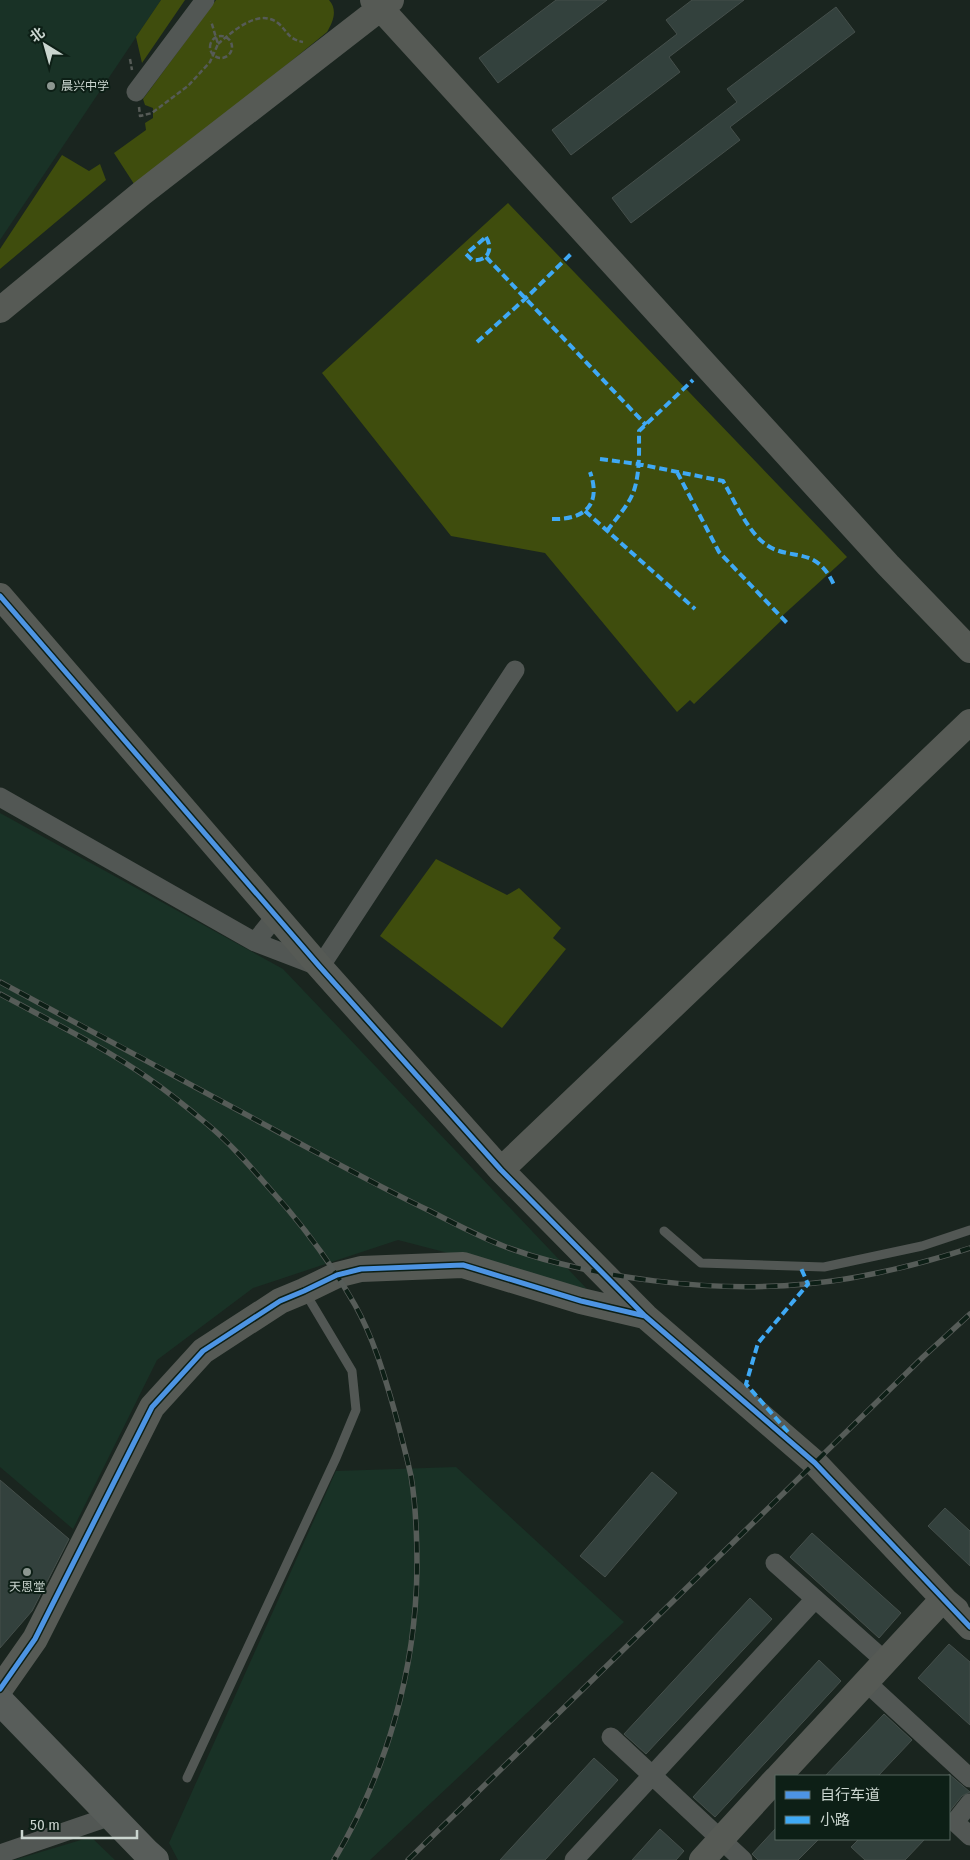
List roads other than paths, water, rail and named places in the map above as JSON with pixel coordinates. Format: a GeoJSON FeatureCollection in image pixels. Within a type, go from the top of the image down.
{"type":"FeatureCollection","features":[{"type":"Feature","properties":{"kind":"highway"},"geometry":{"type":"LineString","coordinates":[[0,1701],[155,1860]]}},
{"type":"Feature","properties":{"kind":"street"},"geometry":{"type":"LineString","coordinates":[[136,92],[205,0]]}},
{"type":"Feature","properties":{"kind":"street"},"geometry":{"type":"LineString","coordinates":[[0,310],[142,193],[335,43],[382,3],[888,565],[970,650]]}},
{"type":"Feature","properties":{"kind":"street"},"geometry":{"type":"LineString","coordinates":[[0,596],[320,968],[501,1170],[645,1316],[815,1463],[970,1627]]}},
{"type":"Feature","properties":{"kind":"street"},"geometry":{"type":"LineString","coordinates":[[320,968],[516,670]]}},
{"type":"Feature","properties":{"kind":"street"},"geometry":{"type":"LineString","coordinates":[[501,1170],[970,722]]}},
{"type":"Feature","properties":{"kind":"street"},"geometry":{"type":"LineString","coordinates":[[0,797],[256,942],[320,968]]}},
{"type":"Feature","properties":{"kind":"street"},"geometry":{"type":"LineString","coordinates":[[256,942],[276,916]]}},
{"type":"Feature","properties":{"kind":"street"},"geometry":{"type":"LineString","coordinates":[[0,1689],[36,1639],[152,1407],[203,1351],[280,1301],[337,1275],[361,1269],[463,1265],[581,1301],[645,1316]]}},
{"type":"Feature","properties":{"kind":"street"},"geometry":{"type":"LineString","coordinates":[[775,1563],[885,1661]]}},
{"type":"Feature","properties":{"kind":"street"},"geometry":{"type":"LineString","coordinates":[[574,1860],[815,1599]]}},
{"type":"Feature","properties":{"kind":"street"},"geometry":{"type":"LineString","coordinates":[[943,1599],[970,1621]]}},
{"type":"Feature","properties":{"kind":"street"},"geometry":{"type":"LineString","coordinates":[[780,1775],[943,1599]]}},
{"type":"Feature","properties":{"kind":"street"},"geometry":{"type":"LineString","coordinates":[[866,1682],[970,1778]]}},
{"type":"Feature","properties":{"kind":"street"},"geometry":{"type":"LineString","coordinates":[[611,1738],[743,1860]]}},
{"type":"Feature","properties":{"kind":"street"},"geometry":{"type":"LineString","coordinates":[[702,1860],[775,1780]]}},
{"type":"Feature","properties":{"kind":"street"},"geometry":{"type":"LineString","coordinates":[[970,1803],[955,1822],[970,1836]]}},
{"type":"Feature","properties":{"kind":"street"},"geometry":{"type":"LineString","coordinates":[[0,1854],[111,1816]]}},
{"type":"Feature","properties":{"kind":"lane"},"geometry":{"type":"LineString","coordinates":[[664,1231],[701,1263],[824,1267],[922,1246],[970,1230]]}},
{"type":"Feature","properties":{"kind":"lane"},"geometry":{"type":"LineString","coordinates":[[187,1778],[336,1458],[356,1410],[352,1371],[304,1291]]}},
{"type":"Feature","properties":{"kind":"railway"},"geometry":{"type":"LineString","coordinates":[[0,982],[393,1192],[487,1239],[540,1258],[577,1268],[654,1281],[733,1287],[827,1282],[910,1266],[970,1248]]}},
{"type":"Feature","properties":{"kind":"railway"},"geometry":{"type":"LineString","coordinates":[[0,994],[130,1066],[178,1100],[224,1139],[282,1202],[316,1244],[355,1305],[373,1343],[394,1409],[411,1476],[416,1533],[415,1606],[411,1644],[395,1719],[369,1791],[353,1826],[334,1860]]}},
{"type":"Feature","properties":{"kind":"railway"},"geometry":{"type":"LineString","coordinates":[[408,1860],[923,1357],[970,1314]]}},
{"type":"Feature","properties":{"kind":"place","name":"晨兴中学"},"geometry":{"type":"Point","coordinates":[51,86]}},
{"type":"Feature","properties":{"kind":"place","name":"天恩堂"},"geometry":{"type":"Point","coordinates":[27,1572]}}]}
